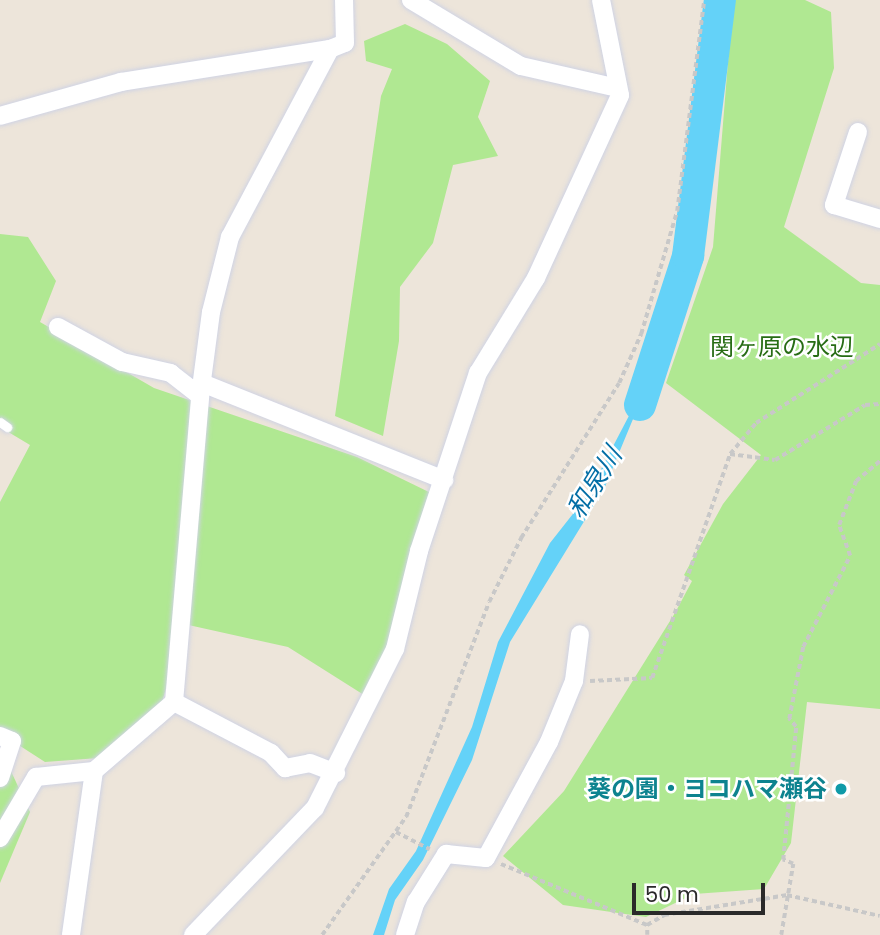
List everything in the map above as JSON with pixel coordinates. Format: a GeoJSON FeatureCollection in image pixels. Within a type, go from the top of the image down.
{"type":"FeatureCollection","features":[{"type":"Feature","properties":{"kind":"street"},"geometry":{"type":"LineString","coordinates":[[0,116],[121,82],[330,48],[345,43],[344,0]]}},
{"type":"Feature","properties":{"kind":"street"},"geometry":{"type":"LineString","coordinates":[[411,0],[522,66],[618,88]]}},
{"type":"Feature","properties":{"kind":"street"},"geometry":{"type":"LineString","coordinates":[[193,935],[315,808],[336,773],[395,649],[478,373],[536,278],[583,165],[606,132],[618,88],[601,0]]}},
{"type":"Feature","properties":{"kind":"street"},"geometry":{"type":"LineString","coordinates":[[0,838],[36,777],[94,771],[173,702],[201,389],[230,237],[330,48]]}},
{"type":"Feature","properties":{"kind":"street"},"geometry":{"type":"LineString","coordinates":[[858,132],[834,205],[880,219]]}},
{"type":"Feature","properties":{"kind":"street"},"geometry":{"type":"LineString","coordinates":[[58,327],[122,362],[171,373],[201,389],[444,480]]}},
{"type":"Feature","properties":{"kind":"street"},"geometry":{"type":"LineString","coordinates":[[405,935],[416,902],[446,854],[486,858],[549,742],[574,681],[580,634]]}},
{"type":"Feature","properties":{"kind":"street"},"geometry":{"type":"LineString","coordinates":[[173,702],[271,753],[285,768],[310,763],[336,773]]}},
{"type":"Feature","properties":{"kind":"street"},"geometry":{"type":"LineString","coordinates":[[0,736],[12,741],[0,778]]}},
{"type":"Feature","properties":{"kind":"street"},"geometry":{"type":"LineString","coordinates":[[71,935],[94,771]]}},
{"type":"Feature","properties":{"kind":"path"},"geometry":{"type":"LineString","coordinates":[[322,935],[397,833],[438,747],[489,602],[522,538],[619,383],[641,334],[677,211],[704,0]]}},
{"type":"Feature","properties":{"kind":"path"},"geometry":{"type":"LineString","coordinates":[[574,681],[653,678],[730,454],[756,423],[880,344]]}},
{"type":"Feature","properties":{"kind":"path"},"geometry":{"type":"LineString","coordinates":[[730,454],[775,460],[865,405],[880,404]]}},
{"type":"Feature","properties":{"kind":"path"},"geometry":{"type":"LineString","coordinates":[[781,935],[793,864],[783,860],[796,727],[789,719],[803,647],[849,556],[839,525],[856,481],[880,461]]}},
{"type":"Feature","properties":{"kind":"path"},"geometry":{"type":"LineString","coordinates":[[397,833],[443,856]]}},
{"type":"Feature","properties":{"kind":"path"},"geometry":{"type":"LineString","coordinates":[[486,858],[647,925],[702,906],[787,895],[880,916]]}},
{"type":"Feature","properties":{"kind":"path"},"geometry":{"type":"LineString","coordinates":[[647,925],[648,935]]}},
{"type":"Feature","properties":{"kind":"green space","name":"関ヶ原の水辺"},"geometry":{"type":"Polygon","coordinates":[[[733,0],[805,0],[831,12],[834,68],[784,227],[861,283],[880,285],[880,709],[807,702],[791,843],[764,889],[694,894],[646,917],[563,905],[503,856],[564,791],[675,613],[692,581],[684,575],[723,504],[761,455],[666,383],[713,247],[733,0]]]}},
{"type":"Feature","properties":{"kind":"green space"},"geometry":{"type":"Polygon","coordinates":[[[405,24],[447,44],[490,81],[478,117],[498,156],[453,165],[433,243],[400,287],[399,341],[383,436],[335,416],[381,96],[392,69],[366,61],[364,41],[405,24]]]}},
{"type":"Feature","properties":{"kind":"green space"},"geometry":{"type":"Polygon","coordinates":[[[0,234],[28,237],[56,281],[40,322],[154,388],[357,457],[435,495],[386,654],[364,695],[288,647],[184,624],[161,706],[99,758],[45,762],[0,733],[0,502],[30,445],[0,427],[0,234]]]}},
{"type":"Feature","properties":{"kind":"green space"},"geometry":{"type":"Polygon","coordinates":[[[9,767],[30,812],[0,883],[0,783],[9,767]]]}},
{"type":"Feature","properties":{"kind":"water"},"geometry":{"type":"Polygon","coordinates":[[[655,366],[604,489],[510,642],[472,760],[423,860],[395,900],[384,935],[373,935],[389,889],[416,851],[472,727],[498,642],[550,543],[587,496],[655,366]]]}},
{"type":"Feature","properties":{"kind":"waterway","name":"和泉川"},"geometry":{"type":"LineString","coordinates":[[640,405],[688,256],[720,0]]}},
{"type":"Feature","properties":{"kind":"place","name":"葵の園・ヨコハマ瀬谷"},"geometry":{"type":"Point","coordinates":[841,789]}}]}
